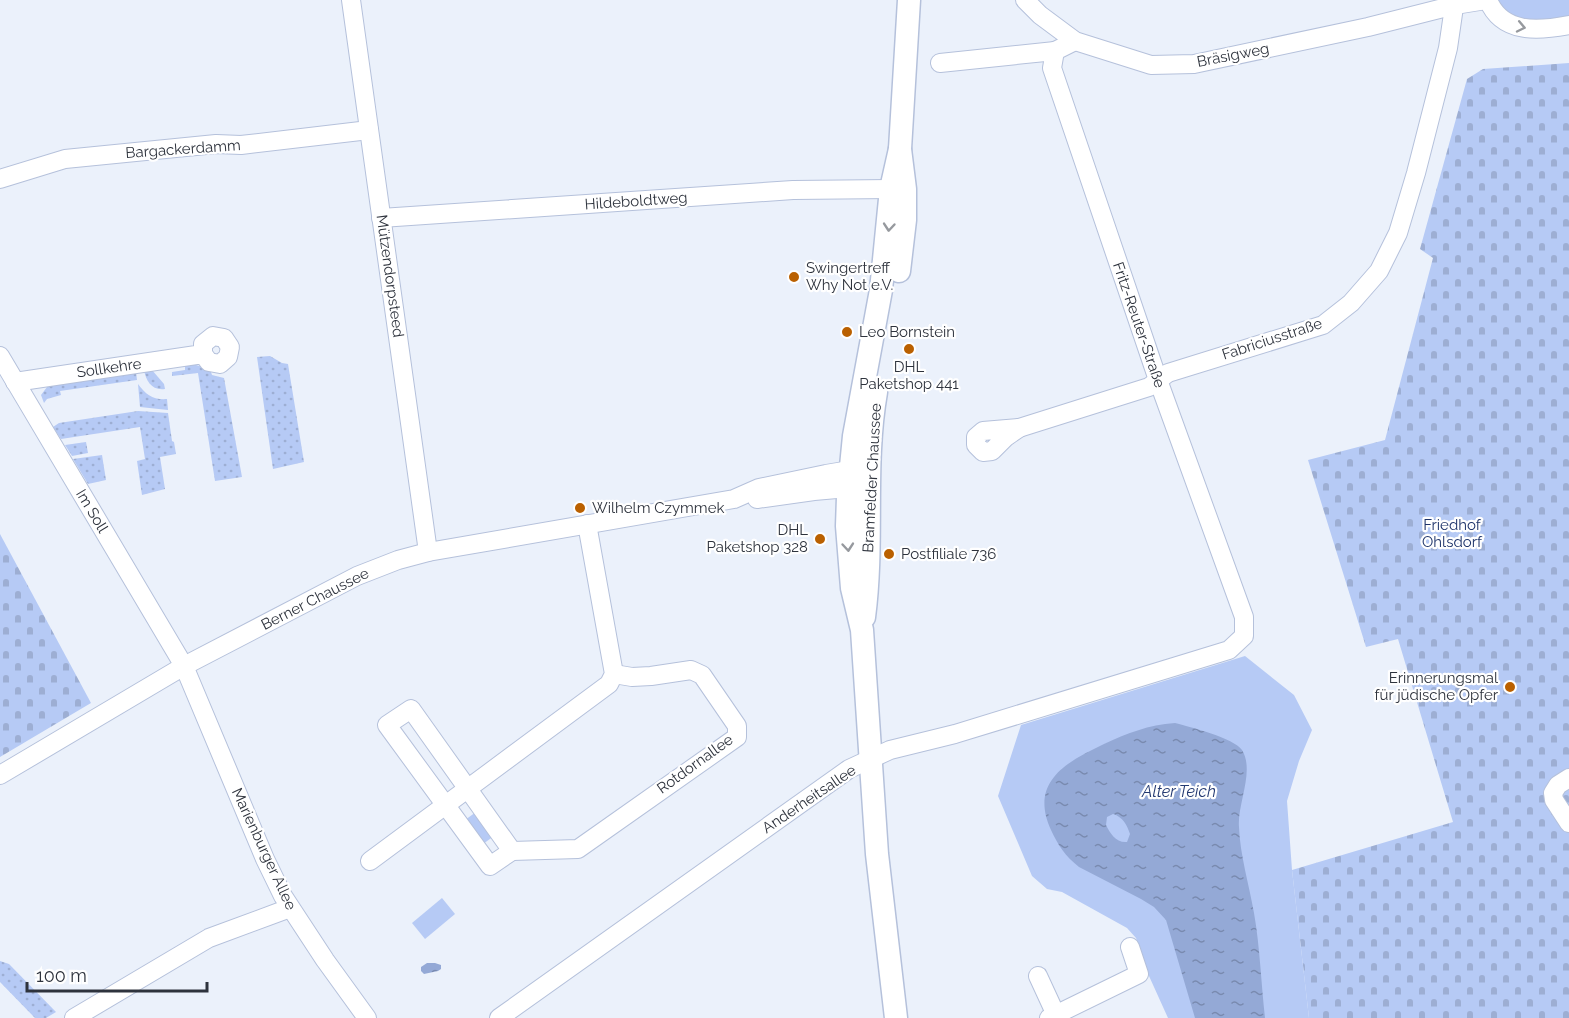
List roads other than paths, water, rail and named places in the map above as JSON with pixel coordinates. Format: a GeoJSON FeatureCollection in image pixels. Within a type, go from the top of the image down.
{"type":"FeatureCollection","features":[{"type":"Feature","properties":{"kind":"main road","name":"Bramfelder Chaussee"},"geometry":{"type":"LineString","coordinates":[[856,480],[873,408],[904,232],[905,189],[900,149],[909,0]]}},
{"type":"Feature","properties":{"kind":"main road","name":"Bramfelder Chaussee"},"geometry":{"type":"LineString","coordinates":[[896,1018],[877,854],[870,759],[862,630],[868,588],[856,480],[854,436],[881,290],[891,189],[900,149]]}},
{"type":"Feature","properties":{"kind":"street","name":"Mützendorpsteed"},"geometry":{"type":"LineString","coordinates":[[351,0],[428,552]]}},
{"type":"Feature","properties":{"kind":"street","name":"Bräsigweg"},"geometry":{"type":"LineString","coordinates":[[1025,0],[1040,15],[1075,40],[1151,65],[1194,64],[1368,27],[1455,2],[1487,0]]}},
{"type":"Feature","properties":{"kind":"street"},"geometry":{"type":"LineString","coordinates":[[1487,0],[1497,15],[1517,28],[1531,29],[1569,24]]}},
{"type":"Feature","properties":{"kind":"street","name":"Fabriciusstraße"},"geometry":{"type":"LineString","coordinates":[[1019,428],[1149,387],[1168,373],[1323,325],[1351,303],[1379,271],[1398,233],[1448,48],[1455,2]]}},
{"type":"Feature","properties":{"kind":"street"},"geometry":{"type":"LineString","coordinates":[[940,63],[1055,51],[1075,40]]}},
{"type":"Feature","properties":{"kind":"street","name":"Fritz-Reuter-Straße"},"geometry":{"type":"LineString","coordinates":[[1055,51],[1052,68],[1158,380],[1244,617]]}},
{"type":"Feature","properties":{"kind":"street","name":"Bargackerdamm"},"geometry":{"type":"LineString","coordinates":[[0,179],[65,159],[216,144],[241,145],[369,130]]}},
{"type":"Feature","properties":{"kind":"street","name":"Hildeboldtweg"},"geometry":{"type":"LineString","coordinates":[[381,218],[793,190],[891,189]]}},
{"type":"Feature","properties":{"kind":"street","name":"Sollkehre"},"geometry":{"type":"LineString","coordinates":[[15,382],[203,354]]}},
{"type":"Feature","properties":{"kind":"street","name":"Im Soll"},"geometry":{"type":"LineString","coordinates":[[0,356],[184,666]]}},
{"type":"Feature","properties":{"kind":"street","name":"Berner Chaussee"},"geometry":{"type":"LineString","coordinates":[[0,775],[184,666],[357,576],[399,560],[428,552],[734,499],[759,488],[856,480]]}},
{"type":"Feature","properties":{"kind":"street"},"geometry":{"type":"LineString","coordinates":[[370,861],[609,684],[614,674],[587,524]]}},
{"type":"Feature","properties":{"kind":"street","name":"Anderheitsallee"},"geometry":{"type":"LineString","coordinates":[[499,1018],[849,769],[890,750],[955,734],[1229,650],[1244,636],[1244,617]]}},
{"type":"Feature","properties":{"kind":"street","name":"Marienburger Allee"},"geometry":{"type":"LineString","coordinates":[[184,666],[265,859],[290,908],[367,1018]]}},
{"type":"Feature","properties":{"kind":"street","name":"Rotdornallee"},"geometry":{"type":"LineString","coordinates":[[512,851],[411,709],[387,725],[490,866],[512,851],[578,849],[737,737],[737,726],[702,675],[691,670],[632,677],[614,674]]}},
{"type":"Feature","properties":{"kind":"street"},"geometry":{"type":"LineString","coordinates":[[1569,778],[1558,785],[1553,793],[1554,800],[1569,823]]}},
{"type":"Feature","properties":{"kind":"street"},"geometry":{"type":"LineString","coordinates":[[74,1018],[209,938],[290,908]]}},
{"type":"Feature","properties":{"kind":"street"},"geometry":{"type":"LineString","coordinates":[[1038,976],[1053,1016],[1139,974],[1130,947]]}},
{"type":"Feature","properties":{"kind":"water","name":"Alter Teich"},"geometry":{"type":"Polygon","coordinates":[[[1175,723],[1221,737],[1242,750],[1246,758],[1246,778],[1239,818],[1240,838],[1256,926],[1265,1018],[1195,1018],[1166,920],[1154,907],[1141,899],[1079,867],[1056,841],[1045,813],[1048,786],[1065,766],[1121,736],[1175,723]],[[1113,814],[1107,817],[1106,825],[1117,839],[1127,842],[1129,831],[1124,822],[1113,814]]]}},
{"type":"Feature","properties":{"kind":"water"},"geometry":{"type":"Polygon","coordinates":[[[427,963],[441,965],[441,969],[424,974],[421,967],[427,963]]]}},
{"type":"Feature","properties":{"kind":"place","name":"Swingertreff Why Not e.V."},"geometry":{"type":"Point","coordinates":[794,277]}},
{"type":"Feature","properties":{"kind":"place","name":"Leo Bornstein"},"geometry":{"type":"Point","coordinates":[847,332]}},
{"type":"Feature","properties":{"kind":"place","name":"DHL Paketshop 441"},"geometry":{"type":"Point","coordinates":[909,349]}},
{"type":"Feature","properties":{"kind":"place","name":"Wilhelm Czymmek"},"geometry":{"type":"Point","coordinates":[580,508]}},
{"type":"Feature","properties":{"kind":"place","name":"DHL Paketshop 328"},"geometry":{"type":"Point","coordinates":[820,539]}},
{"type":"Feature","properties":{"kind":"place","name":"Postfiliale 736"},"geometry":{"type":"Point","coordinates":[889,554]}},
{"type":"Feature","properties":{"kind":"place","name":"Erinnerungsmal für jüdische Opfer"},"geometry":{"type":"Point","coordinates":[1510,687]}},
{"type":"Feature","properties":{"kind":"park label","name":"Friedhof Ohlsdorf"},"geometry":{"type":"Point","coordinates":[1452,534]}}]}
